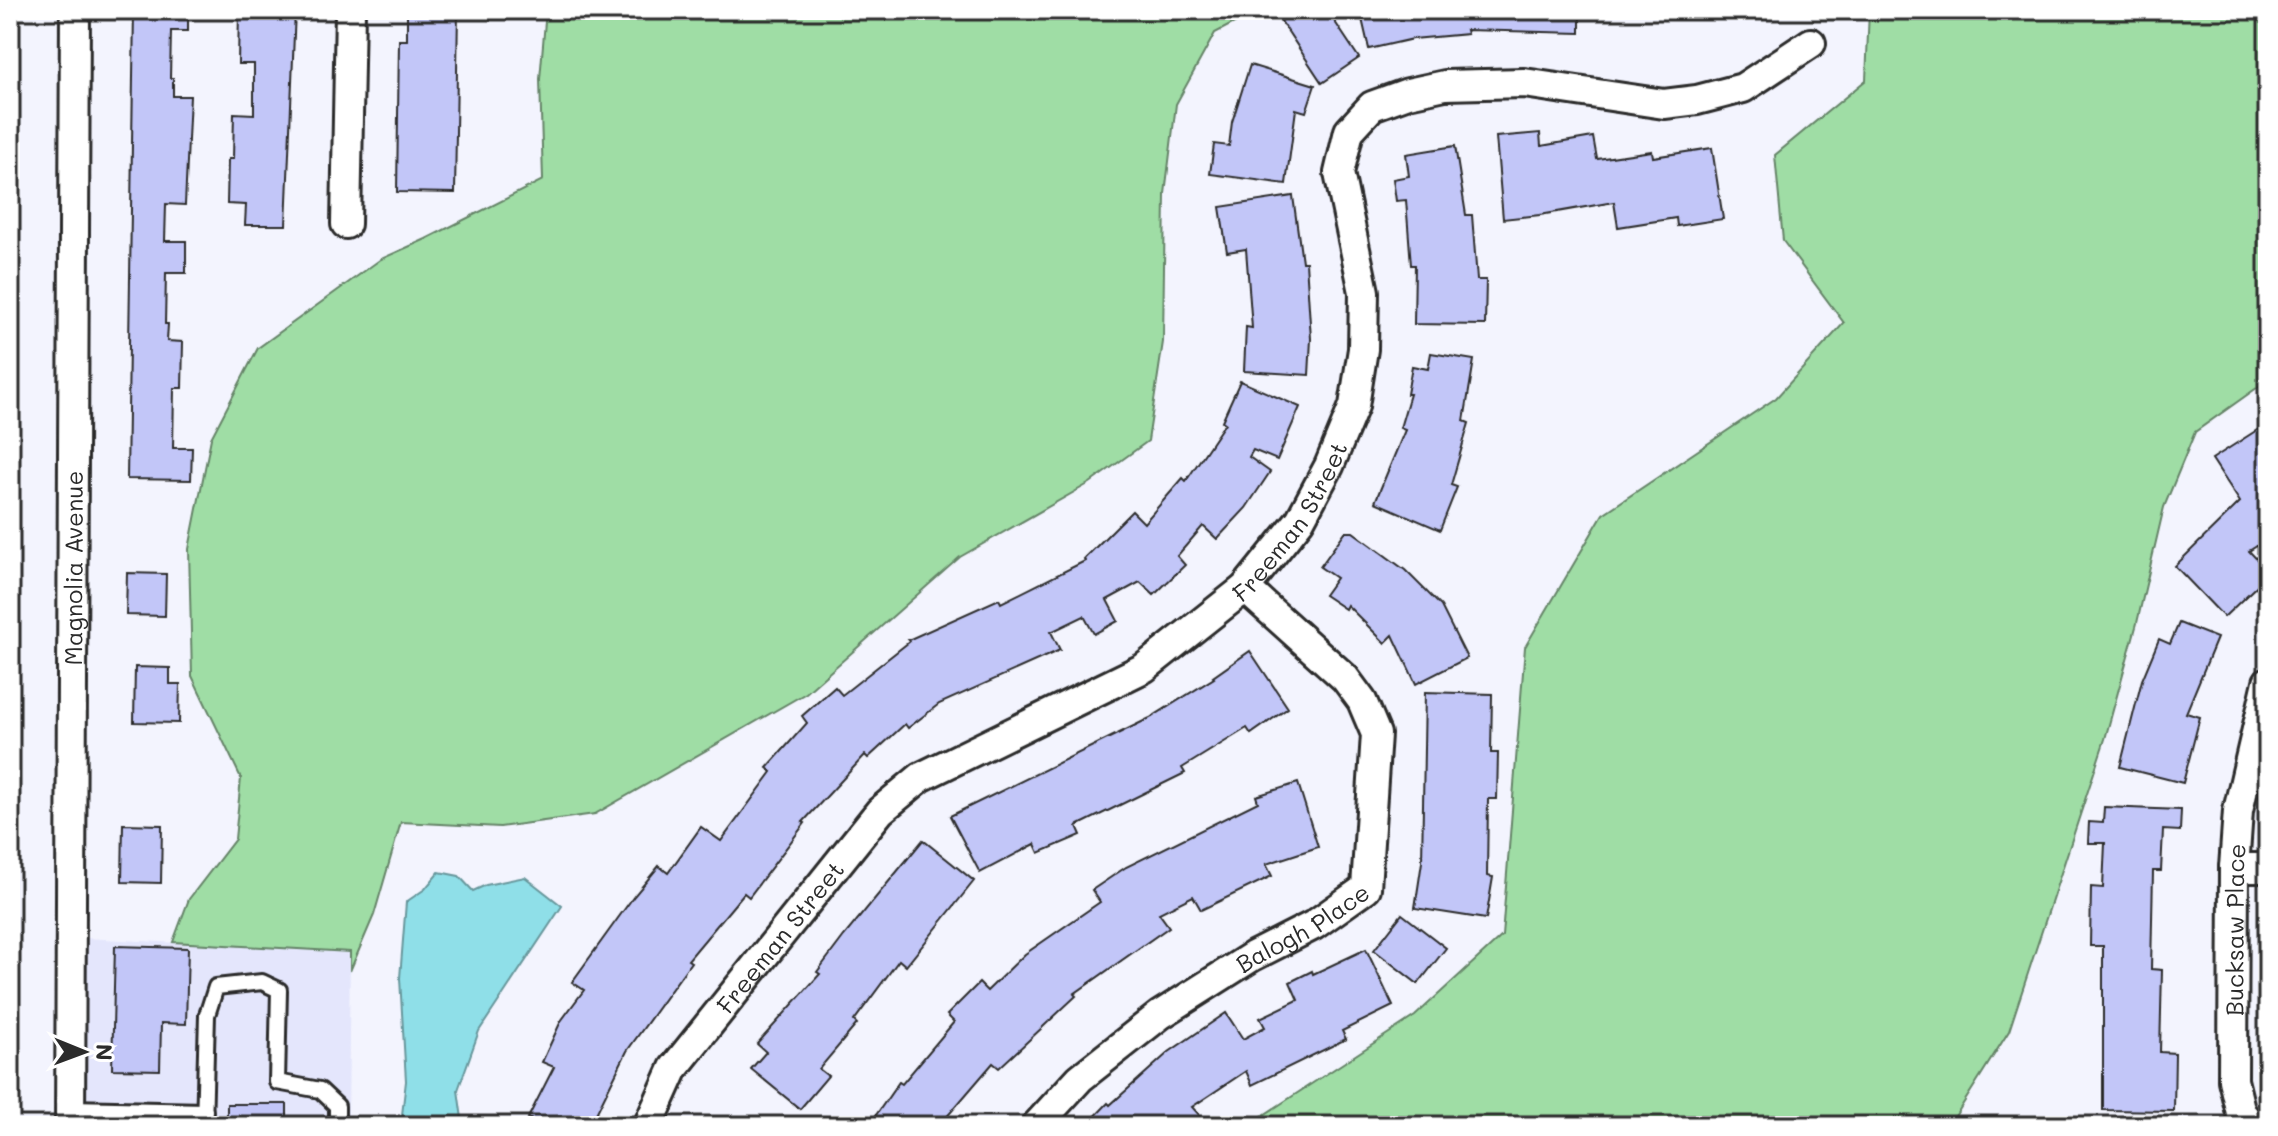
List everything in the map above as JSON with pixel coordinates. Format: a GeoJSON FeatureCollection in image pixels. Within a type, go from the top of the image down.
{"type":"FeatureCollection","features":[{"type":"Feature","properties":{"kind":"street","name":"Magnolia Avenue"},"geometry":{"type":"LineString","coordinates":[[70,1117],[75,10]]}},
{"type":"Feature","properties":{"kind":"street"},"geometry":{"type":"LineString","coordinates":[[346,224],[350,10]]}},
{"type":"Feature","properties":{"kind":"street","name":"Freeman Street"},"geometry":{"type":"LineString","coordinates":[[648,1126],[674,1068],[880,811],[921,777],[1144,668],[1245,588],[1300,520],[1329,466],[1354,406],[1363,349],[1364,292],[1339,173],[1349,131],[1372,106],[1408,93],[1445,85],[1524,83],[1664,104],[1697,100],[1743,88],[1811,43]]}},
{"type":"Feature","properties":{"kind":"street","name":"Balogh Place"},"geometry":{"type":"LineString","coordinates":[[1036,1126],[1080,1078],[1160,1015],[1253,956],[1314,925],[1366,888],[1376,734],[1362,701],[1345,678],[1245,588]]}},
{"type":"Feature","properties":{"kind":"street","name":"Bucksaw Place"},"geometry":{"type":"LineString","coordinates":[[2253,1126],[2241,1113],[2233,1080],[2234,868],[2238,811],[2268,682]]}},
{"type":"Feature","properties":{"kind":"street"},"geometry":{"type":"LineString","coordinates":[[2234,868],[2268,868]]}},
{"type":"Feature","properties":{"kind":"lane"},"geometry":{"type":"LineString","coordinates":[[70,1117],[204,1119],[207,1015],[216,987],[262,982],[279,990],[277,1082],[320,1090],[337,1106],[337,1126]]}},
{"type":"Feature","properties":{"kind":"shaded area"},"geometry":{"type":"Polygon","coordinates":[[[84,938],[350,952],[348,1126],[84,1126],[84,938]]]}},
{"type":"Feature","properties":{"kind":"green space"},"geometry":{"type":"Polygon","coordinates":[[[546,10],[1259,10],[1215,33],[1176,104],[1165,194],[1163,342],[1148,441],[1090,483],[960,557],[806,693],[595,814],[500,827],[401,822],[374,915],[350,971],[350,952],[173,942],[189,899],[235,839],[241,778],[192,676],[189,549],[211,438],[258,348],[381,259],[543,180],[540,79],[546,10]]]}},
{"type":"Feature","properties":{"kind":"green space"},"geometry":{"type":"Polygon","coordinates":[[[1869,10],[2268,10],[2268,380],[2195,432],[2164,507],[2137,623],[2105,739],[2009,1031],[1949,1126],[1247,1126],[1415,1016],[1502,936],[1525,647],[1603,514],[1776,398],[1844,323],[1783,241],[1775,155],[1866,80],[1869,10]]]}},
{"type":"Feature","properties":{"kind":"water"},"geometry":{"type":"Polygon","coordinates":[[[439,872],[459,876],[473,891],[486,885],[525,877],[562,906],[479,1031],[458,1090],[463,1126],[405,1126],[402,1115],[406,1081],[400,978],[406,902],[425,889],[439,872]]]}},
{"type":"Feature","properties":{"kind":"building"},"geometry":{"type":"Polygon","coordinates":[[[134,10],[188,10],[188,31],[171,31],[170,78],[173,78],[173,96],[190,96],[185,205],[166,204],[165,241],[186,241],[186,273],[166,273],[165,324],[168,324],[167,341],[183,342],[182,388],[174,388],[173,448],[192,448],[191,480],[127,479],[134,10]]]}},
{"type":"Feature","properties":{"kind":"building"},"geometry":{"type":"Polygon","coordinates":[[[239,10],[295,10],[286,225],[245,225],[246,205],[227,204],[228,159],[233,159],[234,113],[254,114],[254,64],[238,64],[239,10]]]}},
{"type":"Feature","properties":{"kind":"building"},"geometry":{"type":"Polygon","coordinates":[[[407,10],[458,10],[455,193],[397,192],[399,40],[407,40],[407,10]]]}},
{"type":"Feature","properties":{"kind":"building"},"geometry":{"type":"Polygon","coordinates":[[[1298,10],[1327,10],[1359,58],[1322,83],[1281,21],[1298,10]]]}},
{"type":"Feature","properties":{"kind":"building"},"geometry":{"type":"Polygon","coordinates":[[[1360,10],[1580,10],[1580,33],[1466,30],[1467,34],[1413,39],[1369,49],[1360,10]]]}},
{"type":"Feature","properties":{"kind":"building"},"geometry":{"type":"Polygon","coordinates":[[[1250,65],[1315,85],[1306,112],[1296,109],[1286,184],[1210,174],[1214,144],[1229,146],[1232,122],[1250,65]]]}},
{"type":"Feature","properties":{"kind":"building"},"geometry":{"type":"Polygon","coordinates":[[[1540,133],[1541,146],[1593,137],[1597,159],[1652,151],[1653,157],[1712,148],[1723,219],[1677,226],[1676,218],[1618,227],[1614,202],[1503,219],[1496,137],[1540,133]]]}},
{"type":"Feature","properties":{"kind":"building"},"geometry":{"type":"Polygon","coordinates":[[[1455,146],[1466,215],[1472,215],[1477,280],[1486,280],[1485,325],[1414,324],[1415,265],[1411,265],[1406,200],[1396,201],[1393,179],[1409,176],[1406,154],[1455,146]]]}},
{"type":"Feature","properties":{"kind":"building"},"geometry":{"type":"Polygon","coordinates":[[[1293,196],[1302,262],[1306,262],[1311,339],[1309,375],[1244,371],[1246,327],[1252,328],[1246,249],[1227,252],[1220,207],[1293,196]]]}},
{"type":"Feature","properties":{"kind":"building"},"geometry":{"type":"Polygon","coordinates":[[[1431,353],[1474,360],[1464,421],[1469,423],[1451,485],[1457,487],[1440,530],[1375,502],[1405,430],[1400,428],[1410,394],[1407,394],[1412,366],[1428,369],[1431,353]]]}},
{"type":"Feature","properties":{"kind":"building"},"geometry":{"type":"Polygon","coordinates":[[[1240,381],[1300,407],[1277,460],[1253,450],[1249,457],[1270,472],[1246,508],[1217,539],[1203,526],[1177,556],[1185,565],[1154,595],[1140,582],[1107,600],[1118,621],[1094,634],[1084,616],[1051,632],[1060,650],[939,704],[908,728],[905,724],[868,758],[865,755],[803,822],[749,897],[744,893],[688,960],[691,962],[627,1051],[590,1126],[544,1126],[528,1118],[554,1067],[542,1062],[561,1021],[584,990],[572,982],[659,866],[668,873],[701,827],[721,841],[772,772],[767,768],[807,723],[802,716],[835,687],[842,695],[908,640],[999,599],[1001,603],[1085,561],[1132,511],[1144,523],[1183,478],[1186,481],[1225,423],[1222,421],[1240,381]]]}},
{"type":"Feature","properties":{"kind":"building"},"geometry":{"type":"Polygon","coordinates":[[[2268,423],[2268,539],[2249,551],[2268,571],[2268,575],[2224,617],[2175,566],[2240,502],[2212,459],[2268,423]]]}},
{"type":"Feature","properties":{"kind":"building"},"geometry":{"type":"Polygon","coordinates":[[[1345,532],[1353,532],[1405,570],[1441,606],[1467,658],[1416,684],[1393,635],[1385,643],[1347,605],[1345,609],[1324,595],[1336,578],[1320,567],[1345,532]]]}},
{"type":"Feature","properties":{"kind":"building"},"geometry":{"type":"Polygon","coordinates":[[[127,573],[166,574],[165,616],[126,615],[127,573]]]}},
{"type":"Feature","properties":{"kind":"building"},"geometry":{"type":"Polygon","coordinates":[[[2179,623],[2217,638],[2186,713],[2200,717],[2183,783],[2120,767],[2142,680],[2159,639],[2170,644],[2179,623]]]}},
{"type":"Feature","properties":{"kind":"building"},"geometry":{"type":"Polygon","coordinates":[[[1250,651],[1288,708],[1251,734],[1247,728],[1182,768],[1185,773],[1077,826],[1081,835],[1039,853],[1035,844],[980,873],[950,816],[1150,718],[1250,651]]]}},
{"type":"Feature","properties":{"kind":"building"},"geometry":{"type":"Polygon","coordinates":[[[135,667],[170,668],[170,684],[180,684],[179,723],[134,722],[135,667]]]}},
{"type":"Feature","properties":{"kind":"building"},"geometry":{"type":"Polygon","coordinates":[[[1425,692],[1492,694],[1491,753],[1498,753],[1497,799],[1488,799],[1487,876],[1493,877],[1486,919],[1415,908],[1422,862],[1425,692]]]}},
{"type":"Feature","properties":{"kind":"building"},"geometry":{"type":"Polygon","coordinates":[[[1298,783],[1318,847],[1266,864],[1272,876],[1201,910],[1193,896],[1159,913],[1169,927],[1074,994],[1076,996],[999,1068],[993,1063],[939,1126],[885,1126],[874,1118],[899,1082],[902,1084],[954,1022],[947,1015],[979,983],[987,991],[1025,954],[1100,902],[1092,890],[1126,867],[1258,802],[1256,796],[1298,783]]]}},
{"type":"Feature","properties":{"kind":"building"},"geometry":{"type":"Polygon","coordinates":[[[2104,807],[2181,810],[2180,831],[2163,830],[2161,871],[2153,871],[2151,969],[2162,970],[2160,1052],[2175,1053],[2174,1111],[2103,1110],[2103,946],[2090,946],[2091,887],[2103,888],[2105,843],[2088,843],[2089,822],[2103,823],[2104,807]]]}},
{"type":"Feature","properties":{"kind":"building"},"geometry":{"type":"Polygon","coordinates":[[[123,824],[162,825],[161,883],[122,882],[123,824]]]}},
{"type":"Feature","properties":{"kind":"building"},"geometry":{"type":"Polygon","coordinates":[[[923,840],[974,881],[906,966],[899,960],[854,1021],[857,1024],[819,1069],[828,1076],[800,1109],[751,1069],[766,1052],[757,1044],[820,974],[817,972],[844,936],[923,840]]]}},
{"type":"Feature","properties":{"kind":"building"},"geometry":{"type":"Polygon","coordinates":[[[1402,914],[1446,948],[1418,984],[1374,950],[1402,914]]]}},
{"type":"Feature","properties":{"kind":"building"},"geometry":{"type":"Polygon","coordinates":[[[115,946],[188,948],[186,1024],[161,1023],[160,1070],[112,1069],[115,946]]]}},
{"type":"Feature","properties":{"kind":"building"},"geometry":{"type":"Polygon","coordinates":[[[1366,949],[1393,1006],[1342,1031],[1346,1039],[1252,1085],[1246,1071],[1192,1107],[1209,1126],[1086,1126],[1108,1103],[1110,1105],[1169,1052],[1226,1013],[1243,1039],[1265,1027],[1260,1018],[1298,1000],[1290,982],[1366,949]]]}},
{"type":"Feature","properties":{"kind":"building"},"geometry":{"type":"Polygon","coordinates":[[[227,1104],[287,1104],[287,1126],[227,1126],[227,1104]]]}}]}
